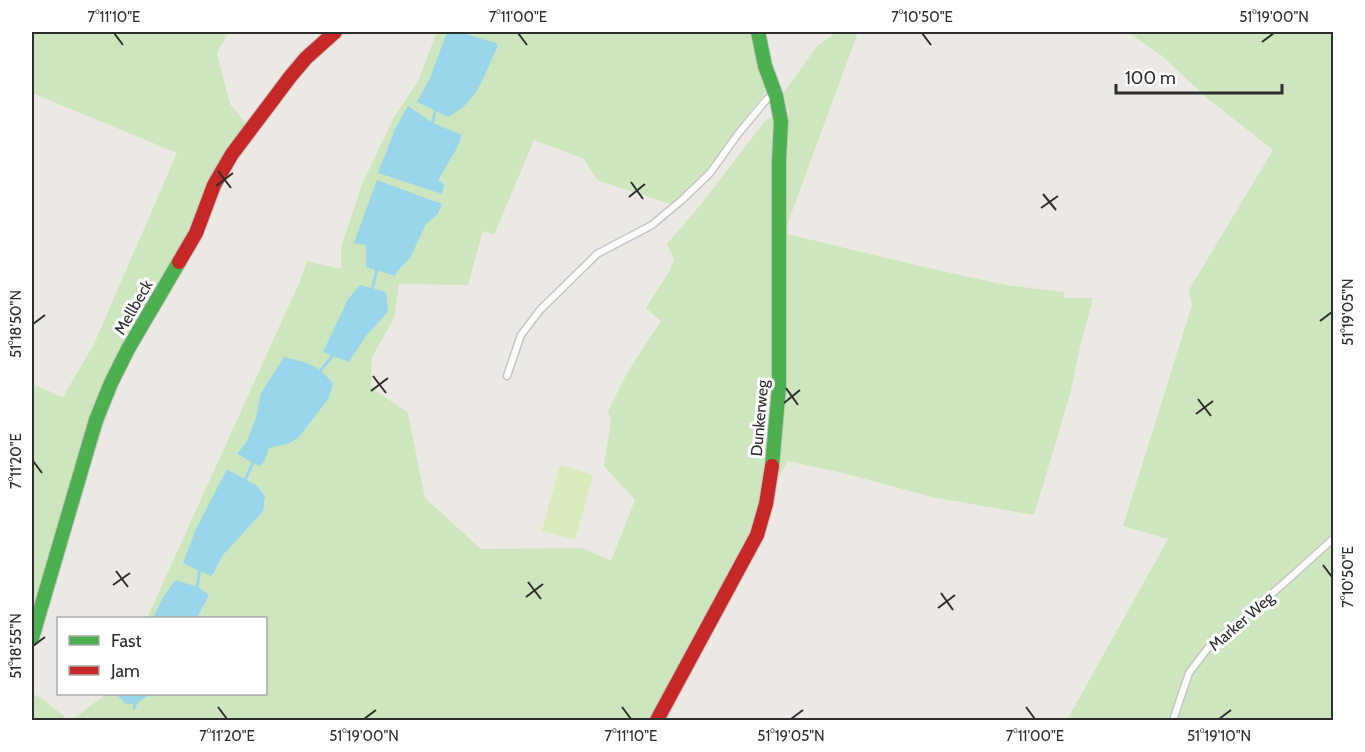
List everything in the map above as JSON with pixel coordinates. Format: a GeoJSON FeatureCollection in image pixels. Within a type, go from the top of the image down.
{"type":"FeatureCollection","features":[{"type":"Feature","properties":{"kind":"street","name":"Mellbeck"},"geometry":{"type":"LineString","coordinates":[[32,638],[96,420],[128,349],[196,233],[214,185],[232,154],[306,58],[335,32]]}},
{"type":"Feature","properties":{"kind":"street","name":"Dunkerweg"},"geometry":{"type":"LineString","coordinates":[[657,720],[757,535],[766,504],[774,449],[779,387],[781,121],[758,32]]}},
{"type":"Feature","properties":{"kind":"lane"},"geometry":{"type":"LineString","coordinates":[[507,376],[521,335],[540,310],[597,254],[652,225],[683,199],[710,173],[745,125],[775,93]]}},
{"type":"Feature","properties":{"kind":"lane","name":"Marker Weg"},"geometry":{"type":"LineString","coordinates":[[1173,720],[1190,673],[1208,648],[1334,538]]}},
{"type":"Feature","properties":{"kind":"green space"},"geometry":{"type":"Polygon","coordinates":[[[32,32],[229,32],[217,53],[230,104],[249,127],[212,188],[139,323],[32,632],[32,384],[63,397],[94,344],[177,153],[32,93],[32,32]]]}},
{"type":"Feature","properties":{"kind":"green space"},"geometry":{"type":"Polygon","coordinates":[[[437,32],[755,32],[765,93],[709,170],[684,194],[670,206],[670,204],[597,180],[584,159],[534,140],[494,235],[483,231],[468,285],[399,284],[394,318],[372,357],[371,387],[408,413],[425,498],[481,549],[583,548],[611,561],[635,500],[604,466],[611,420],[608,411],[627,373],[661,321],[646,308],[670,270],[674,259],[667,244],[702,203],[765,121],[776,114],[777,385],[755,534],[653,720],[72,720],[105,695],[267,695],[267,617],[147,617],[307,261],[341,269],[341,247],[362,184],[393,119],[417,83],[437,32]]]}},
{"type":"Feature","properties":{"kind":"green space"},"geometry":{"type":"Polygon","coordinates":[[[837,32],[858,32],[789,220],[787,234],[1006,285],[1064,292],[1064,298],[1093,298],[1071,391],[1034,515],[932,497],[788,461],[775,483],[789,111],[782,95],[817,46],[837,32]]]}},
{"type":"Feature","properties":{"kind":"green space"},"geometry":{"type":"Polygon","coordinates":[[[1127,32],[1333,32],[1333,535],[1202,649],[1186,670],[1170,720],[1067,720],[1168,539],[1123,526],[1192,305],[1189,290],[1273,150],[1207,98],[1161,55],[1127,32]]]}},
{"type":"Feature","properties":{"kind":"green space"},"geometry":{"type":"Polygon","coordinates":[[[560,465],[593,475],[575,540],[542,531],[560,465]]]}},
{"type":"Feature","properties":{"kind":"green space"},"geometry":{"type":"Polygon","coordinates":[[[1333,544],[1333,720],[1177,720],[1192,673],[1209,651],[1333,544]]]}},
{"type":"Feature","properties":{"kind":"green space"},"geometry":{"type":"Polygon","coordinates":[[[32,693],[45,701],[69,720],[32,720],[32,693]]]}},
{"type":"Feature","properties":{"kind":"water"},"geometry":{"type":"Polygon","coordinates":[[[447,32],[460,32],[496,43],[498,46],[474,95],[448,117],[417,102],[430,78],[447,32]]]}},
{"type":"Feature","properties":{"kind":"water"},"geometry":{"type":"Polygon","coordinates":[[[408,106],[433,123],[462,135],[438,180],[444,184],[442,194],[378,173],[396,127],[408,106]]]}},
{"type":"Feature","properties":{"kind":"water"},"geometry":{"type":"Polygon","coordinates":[[[377,180],[442,204],[438,214],[426,224],[410,258],[395,276],[366,267],[366,245],[354,243],[377,180]]]}},
{"type":"Feature","properties":{"kind":"water"},"geometry":{"type":"Polygon","coordinates":[[[360,285],[386,292],[388,312],[366,336],[349,362],[323,352],[348,299],[360,285]]]}},
{"type":"Feature","properties":{"kind":"water"},"geometry":{"type":"Polygon","coordinates":[[[284,357],[312,365],[333,383],[329,398],[299,437],[290,443],[269,448],[264,462],[259,466],[237,454],[247,441],[256,418],[261,393],[284,357]]]}},
{"type":"Feature","properties":{"kind":"water"},"geometry":{"type":"Polygon","coordinates":[[[227,469],[257,486],[265,496],[263,511],[222,556],[211,576],[183,563],[196,529],[227,469]]]}},
{"type":"Feature","properties":{"kind":"water"},"geometry":{"type":"Polygon","coordinates":[[[175,580],[198,587],[209,595],[198,617],[153,617],[175,580]]]}},
{"type":"Feature","properties":{"kind":"water"},"geometry":{"type":"Polygon","coordinates":[[[117,695],[149,695],[135,704],[126,704],[117,695]]]}},
{"type":"Feature","properties":{"kind":"waterway"},"geometry":{"type":"LineString","coordinates":[[432,125],[436,108]]}},
{"type":"Feature","properties":{"kind":"waterway"},"geometry":{"type":"LineString","coordinates":[[372,291],[377,268]]}},
{"type":"Feature","properties":{"kind":"waterway"},"geometry":{"type":"LineString","coordinates":[[320,371],[335,353]]}},
{"type":"Feature","properties":{"kind":"waterway"},"geometry":{"type":"LineString","coordinates":[[244,482],[254,461]]}},
{"type":"Feature","properties":{"kind":"waterway"},"geometry":{"type":"LineString","coordinates":[[197,588],[200,568]]}},
{"type":"Feature","properties":{"kind":"waterway"},"geometry":{"type":"LineString","coordinates":[[134,708],[139,695]]}},
{"type":"Feature","properties":{"kind":"traffic: fast"},"geometry":{"type":"LineString","coordinates":[[758,32],[781,121],[779,387],[772,466]]}},
{"type":"Feature","properties":{"kind":"traffic: fast"},"geometry":{"type":"LineString","coordinates":[[32,638],[96,420],[128,349],[179,262]]}},
{"type":"Feature","properties":{"kind":"traffic: jam"},"geometry":{"type":"LineString","coordinates":[[179,262],[196,233],[214,185],[232,154],[306,58],[335,32]]}},
{"type":"Feature","properties":{"kind":"traffic: jam"},"geometry":{"type":"LineString","coordinates":[[657,720],[757,535],[766,504],[772,466]]}}]}
